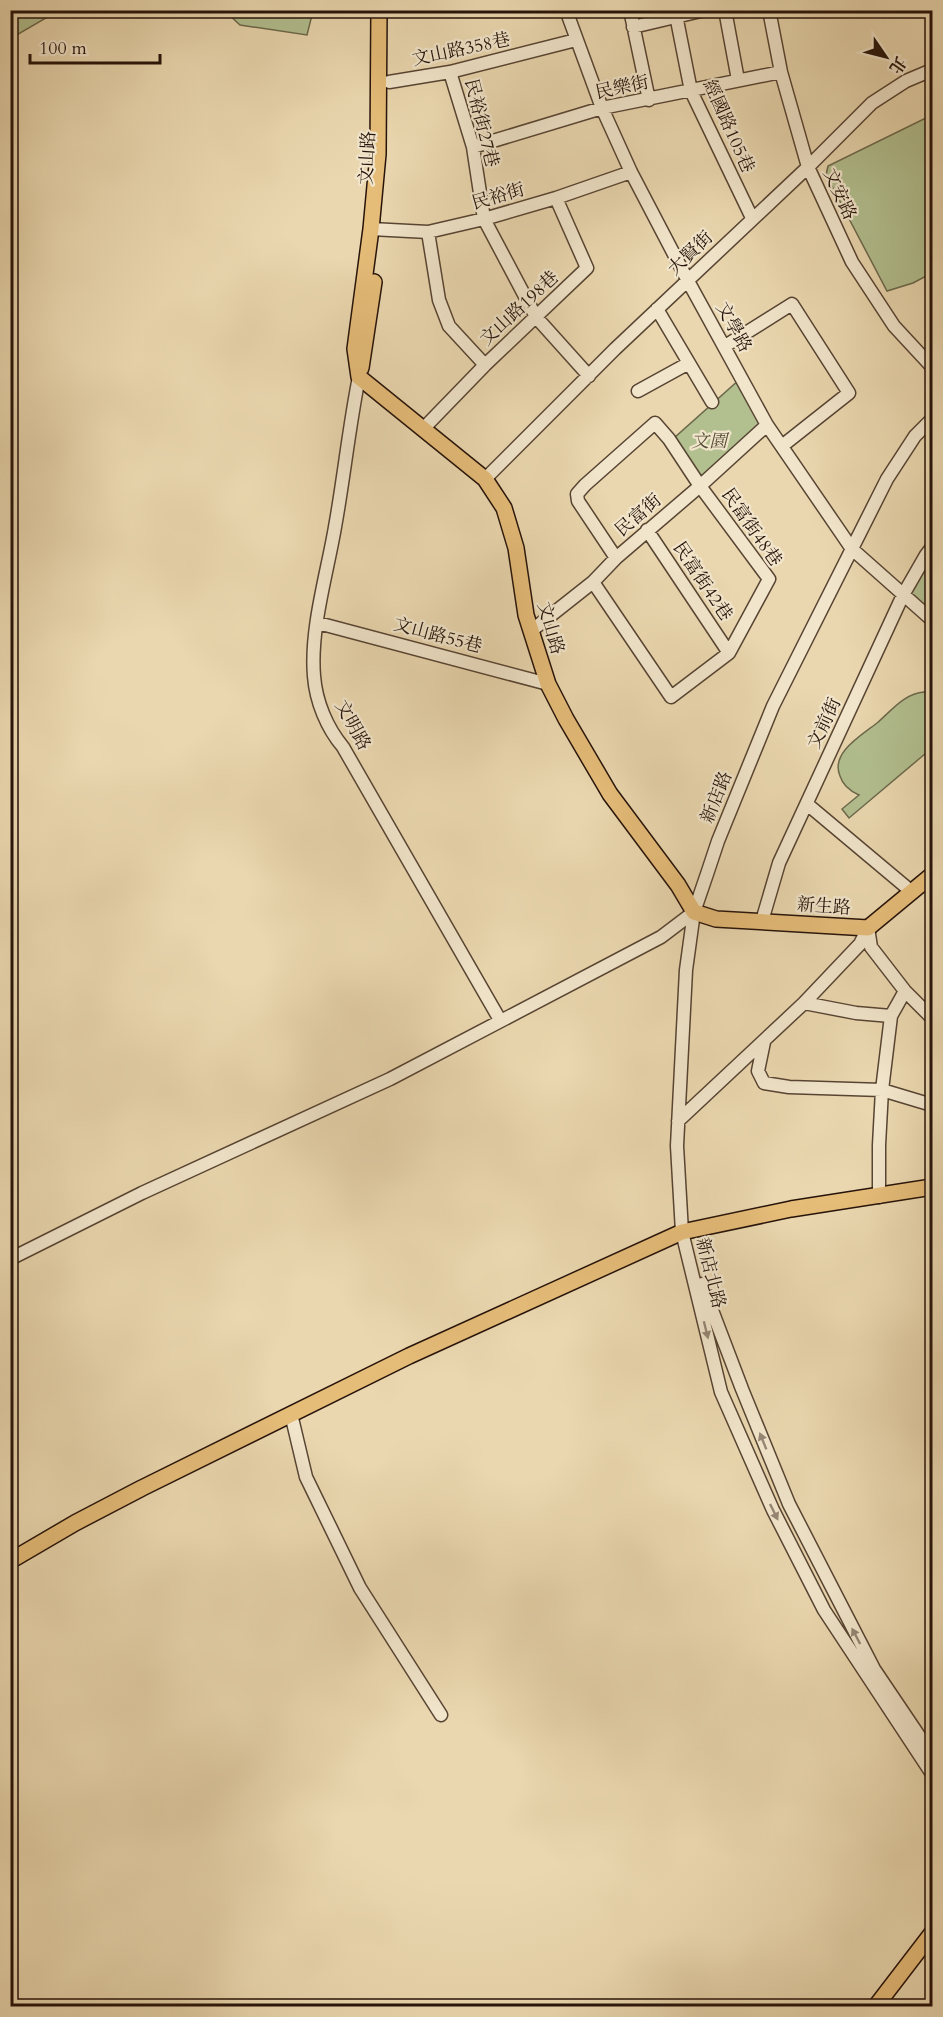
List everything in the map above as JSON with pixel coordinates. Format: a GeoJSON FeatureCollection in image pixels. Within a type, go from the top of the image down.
{"type":"FeatureCollection","features":[{"type":"Feature","properties":{"kind":"main road","name":"文山路"},"geometry":{"type":"LineString","coordinates":[[379,10],[376,229],[365,351],[359,377],[485,479],[504,508],[516,548],[524,606],[548,684],[610,794],[678,885],[694,912]]}},
{"type":"Feature","properties":{"kind":"main road","name":"文山路"},"geometry":{"type":"LineString","coordinates":[[376,229],[388,154],[389,10]]}},
{"type":"Feature","properties":{"kind":"main road","name":"新生路"},"geometry":{"type":"LineString","coordinates":[[694,912],[716,919],[868,928],[933,875]]}},
{"type":"Feature","properties":{"kind":"main road"},"geometry":{"type":"LineString","coordinates":[[10,1561],[132,1493],[291,1414],[429,1347],[682,1232],[791,1209],[933,1187]]}},
{"type":"Feature","properties":{"kind":"main road"},"geometry":{"type":"LineString","coordinates":[[876,2007],[933,1933]]}},
{"type":"Feature","properties":{"kind":"street","name":"文學路"},"geometry":{"type":"LineString","coordinates":[[566,10],[602,108],[631,172],[767,424],[852,549],[933,620]]}},
{"type":"Feature","properties":{"kind":"street"},"geometry":{"type":"LineString","coordinates":[[630,10],[649,100]]}},
{"type":"Feature","properties":{"kind":"street"},"geometry":{"type":"LineString","coordinates":[[633,27],[676,14],[705,10]]}},
{"type":"Feature","properties":{"kind":"street"},"geometry":{"type":"LineString","coordinates":[[725,10],[738,80]]}},
{"type":"Feature","properties":{"kind":"street","name":"文安路"},"geometry":{"type":"LineString","coordinates":[[769,10],[781,72],[808,166],[852,262],[894,326],[933,367]]}},
{"type":"Feature","properties":{"kind":"street","name":"經國路105巷"},"geometry":{"type":"LineString","coordinates":[[676,14],[691,91],[752,218]]}},
{"type":"Feature","properties":{"kind":"street","name":"文山路358巷"},"geometry":{"type":"LineString","coordinates":[[388,82],[450,72],[576,40]]}},
{"type":"Feature","properties":{"kind":"street","name":"大賢街"},"geometry":{"type":"LineString","coordinates":[[485,479],[657,309],[872,103],[906,81],[933,70]]}},
{"type":"Feature","properties":{"kind":"street","name":"民裕街27巷"},"geometry":{"type":"LineString","coordinates":[[450,72],[474,147],[484,219]]}},
{"type":"Feature","properties":{"kind":"street","name":"民樂街"},"geometry":{"type":"LineString","coordinates":[[474,147],[602,108],[781,72]]}},
{"type":"Feature","properties":{"kind":"street","name":"民裕街"},"geometry":{"type":"LineString","coordinates":[[376,229],[428,232],[484,219],[556,198],[631,172]]}},
{"type":"Feature","properties":{"kind":"street","name":"文山路198巷"},"geometry":{"type":"LineString","coordinates":[[423,429],[484,365],[587,268],[556,198]]}},
{"type":"Feature","properties":{"kind":"street"},"geometry":{"type":"LineString","coordinates":[[484,219],[536,317],[589,376]]}},
{"type":"Feature","properties":{"kind":"street"},"geometry":{"type":"LineString","coordinates":[[428,232],[439,300],[449,326],[484,365]]}},
{"type":"Feature","properties":{"kind":"street"},"geometry":{"type":"LineString","coordinates":[[725,346],[792,304],[849,393],[782,446]]}},
{"type":"Feature","properties":{"kind":"street"},"geometry":{"type":"LineString","coordinates":[[657,309],[712,402]]}},
{"type":"Feature","properties":{"kind":"street"},"geometry":{"type":"LineString","coordinates":[[638,391],[689,363]]}},
{"type":"Feature","properties":{"kind":"street","name":"文明路"},"geometry":{"type":"LineString","coordinates":[[359,377],[318,623],[314,650],[314,677],[320,704],[332,734],[344,747],[500,1020]]}},
{"type":"Feature","properties":{"kind":"street","name":"新店路"},"geometry":{"type":"LineString","coordinates":[[682,1232],[677,1146],[686,970],[694,912],[718,841],[762,729],[786,679],[887,479],[915,436],[933,419]]}},
{"type":"Feature","properties":{"kind":"street"},"geometry":{"type":"LineString","coordinates":[[616,558],[578,501],[577,494],[655,423],[669,439],[700,486]]}},
{"type":"Feature","properties":{"kind":"street","name":"民富街"},"geometry":{"type":"LineString","coordinates":[[531,631],[593,582],[616,558],[700,486],[767,424]]}},
{"type":"Feature","properties":{"kind":"street","name":"民富街48巷"},"geometry":{"type":"LineString","coordinates":[[700,486],[769,579],[729,653]]}},
{"type":"Feature","properties":{"kind":"street","name":"民富街42巷"},"geometry":{"type":"LineString","coordinates":[[647,530],[729,653]]}},
{"type":"Feature","properties":{"kind":"street","name":"文前街"},"geometry":{"type":"LineString","coordinates":[[762,921],[780,863],[903,595],[933,547]]}},
{"type":"Feature","properties":{"kind":"street"},"geometry":{"type":"LineString","coordinates":[[593,582],[671,697],[729,653]]}},
{"type":"Feature","properties":{"kind":"street","name":"文山路55巷"},"geometry":{"type":"LineString","coordinates":[[318,623],[548,684]]}},
{"type":"Feature","properties":{"kind":"street"},"geometry":{"type":"LineString","coordinates":[[807,804],[912,892]]}},
{"type":"Feature","properties":{"kind":"street"},"geometry":{"type":"LineString","coordinates":[[10,1260],[142,1193],[390,1079],[661,938],[694,912]]}},
{"type":"Feature","properties":{"kind":"street"},"geometry":{"type":"LineString","coordinates":[[868,928],[871,947],[905,991],[932,1016]]}},
{"type":"Feature","properties":{"kind":"street"},"geometry":{"type":"LineString","coordinates":[[678,1121],[804,1003],[860,944],[868,928]]}},
{"type":"Feature","properties":{"kind":"street"},"geometry":{"type":"LineString","coordinates":[[879,1197],[882,1090],[891,1016],[905,991]]}},
{"type":"Feature","properties":{"kind":"street"},"geometry":{"type":"LineString","coordinates":[[804,1003],[856,1013],[891,1016]]}},
{"type":"Feature","properties":{"kind":"street"},"geometry":{"type":"LineString","coordinates":[[764,1042],[758,1071],[764,1083],[789,1087],[882,1090],[933,1106]]}},
{"type":"Feature","properties":{"kind":"street","name":"新店北路"},"geometry":{"type":"LineString","coordinates":[[682,1232],[789,1504],[874,1670],[933,1755]]}},
{"type":"Feature","properties":{"kind":"street","name":"新店北路"},"geometry":{"type":"LineString","coordinates":[[682,1232],[721,1392],[773,1510],[824,1610],[933,1774]]}},
{"type":"Feature","properties":{"kind":"street"},"geometry":{"type":"LineString","coordinates":[[291,1414],[306,1477],[360,1588],[441,1715]]}},
{"type":"Feature","properties":{"kind":"green space"},"geometry":{"type":"Polygon","coordinates":[[[28,11],[58,11],[15,36],[11,22],[28,11]]]}},
{"type":"Feature","properties":{"kind":"green space"},"geometry":{"type":"Polygon","coordinates":[[[225,11],[313,11],[307,35],[240,25],[225,11]]]}},
{"type":"Feature","properties":{"kind":"green space"},"geometry":{"type":"Polygon","coordinates":[[[932,115],[932,273],[913,283],[887,291],[826,175],[828,166],[932,115]]]}},
{"type":"Feature","properties":{"kind":"green space","name":"文園"},"geometry":{"type":"Polygon","coordinates":[[[739,380],[764,424],[701,482],[673,439],[739,380]]]}},
{"type":"Feature","properties":{"kind":"green space"},"geometry":{"type":"Polygon","coordinates":[[[932,551],[932,615],[906,594],[932,551]]]}},
{"type":"Feature","properties":{"kind":"green space"},"geometry":{"type":"Polygon","coordinates":[[[917,693],[932,694],[932,748],[849,818],[842,809],[859,795],[847,788],[840,776],[839,760],[843,752],[899,703],[917,693]]]}}]}
